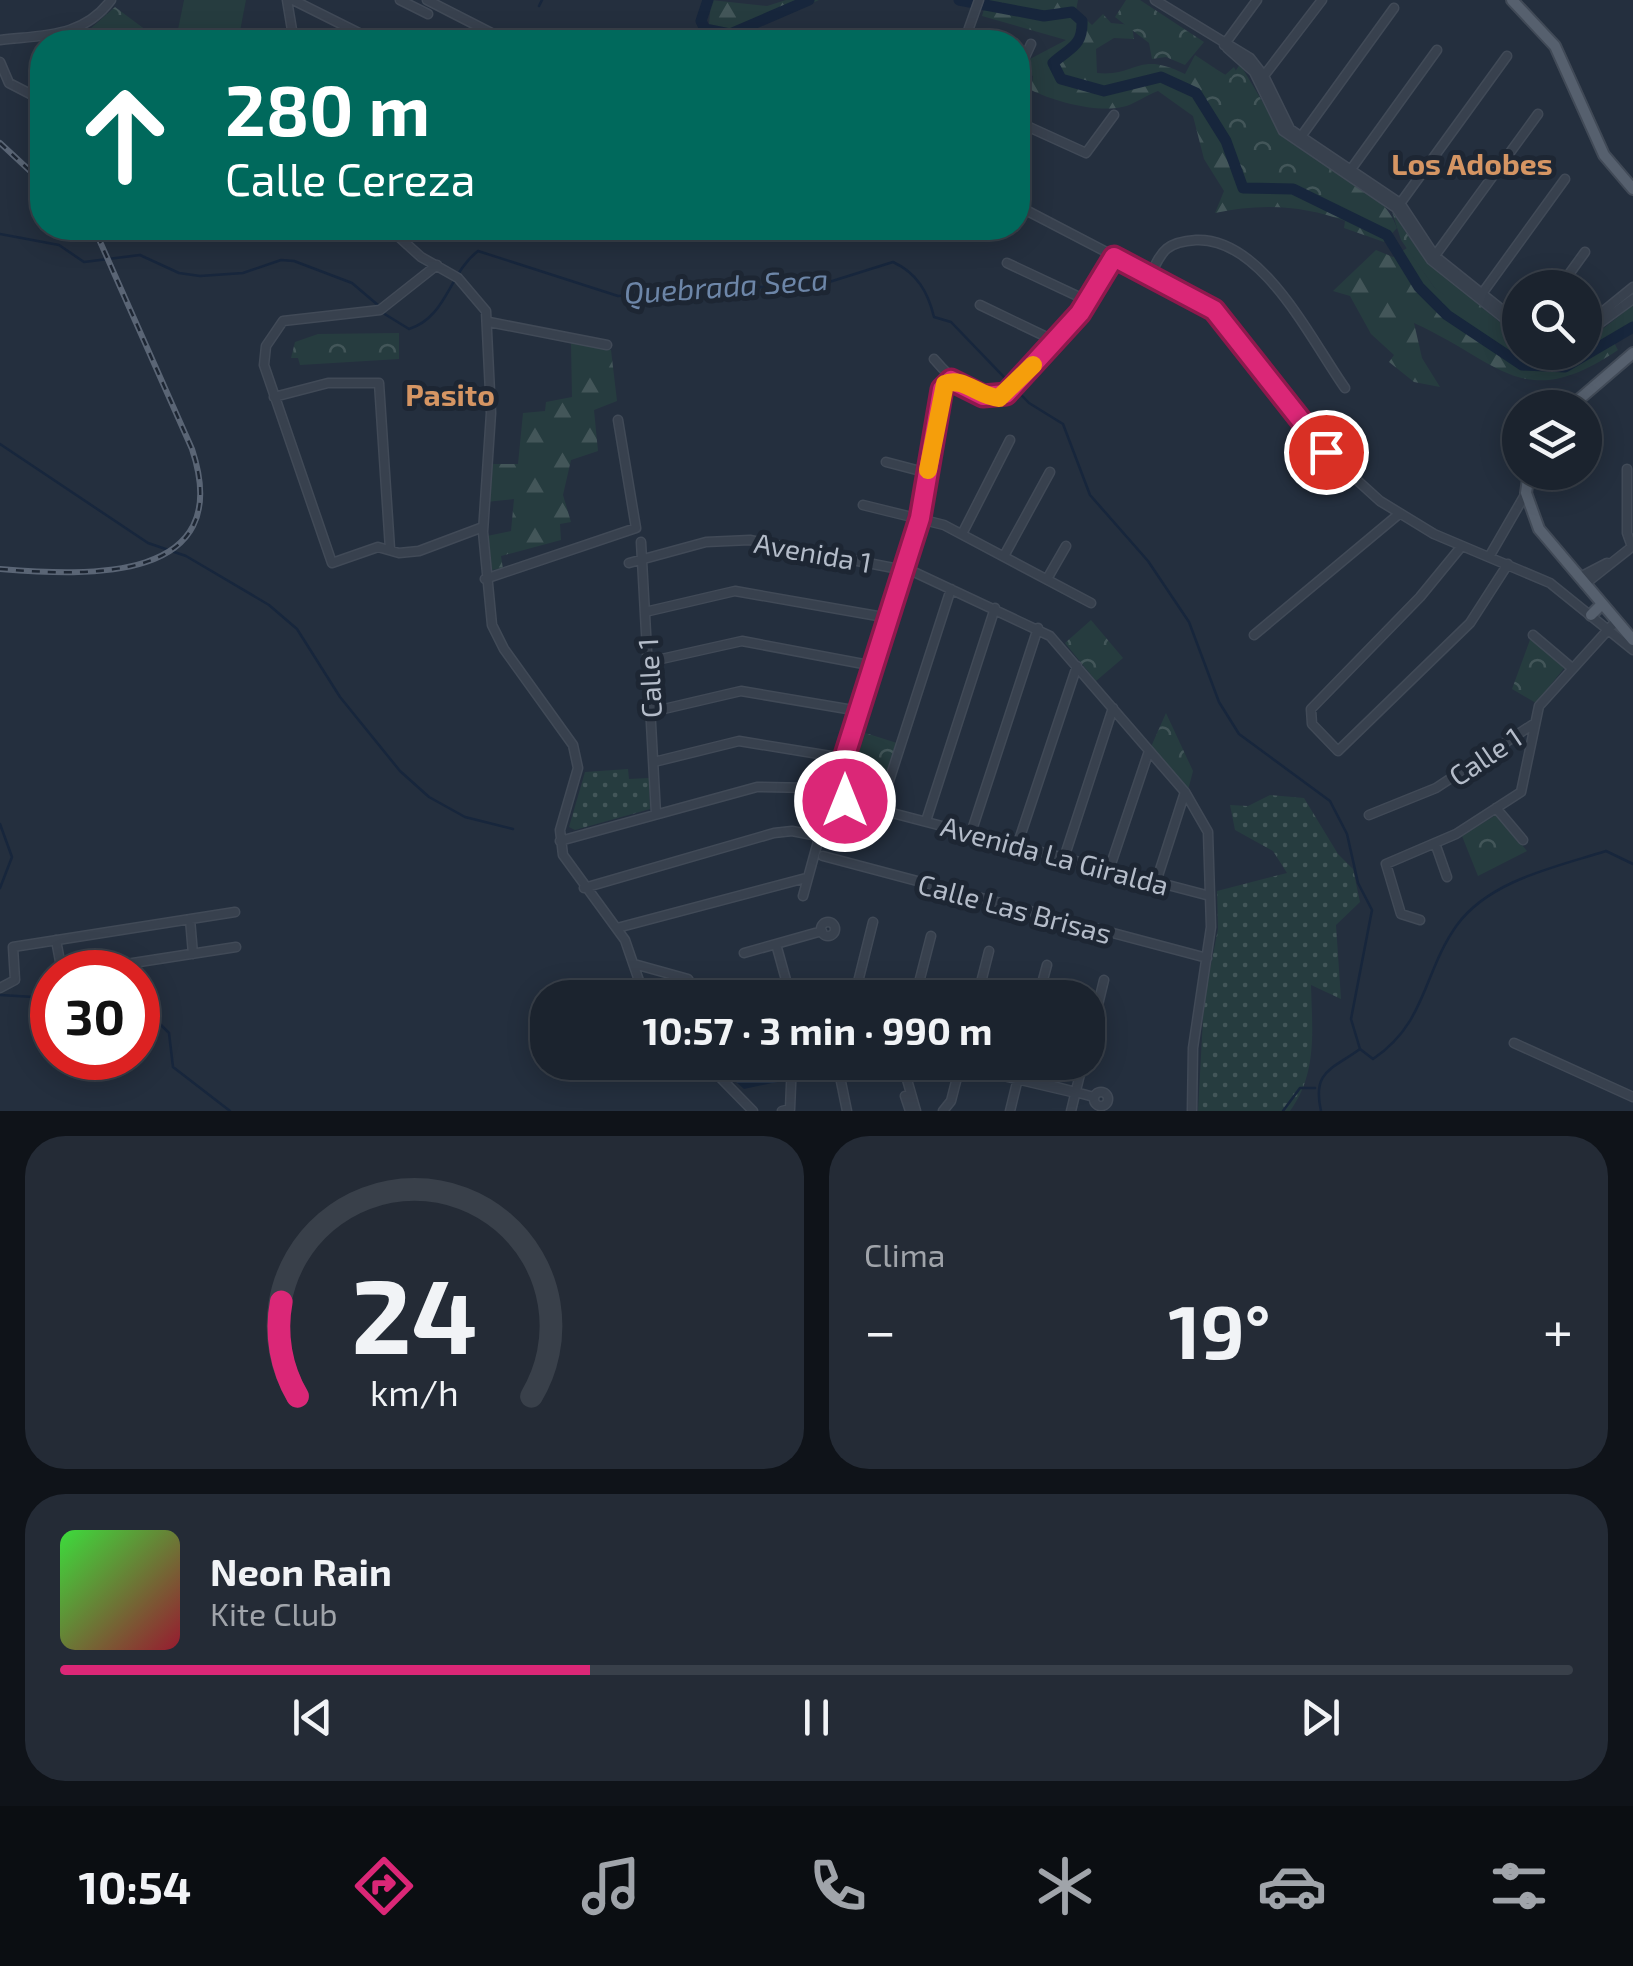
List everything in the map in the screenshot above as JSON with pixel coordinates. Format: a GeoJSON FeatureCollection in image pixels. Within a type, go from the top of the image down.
{"type":"FeatureCollection","features":[{"type":"Feature","properties":{"kind":"main road"},"geometry":{"type":"LineString","coordinates":[[1516,1],[1555,46],[1604,154],[1630,181]]}},
{"type":"Feature","properties":{"kind":"main road"},"geometry":{"type":"LineString","coordinates":[[1590,390],[1633,353]]}},
{"type":"Feature","properties":{"kind":"main road"},"geometry":{"type":"LineString","coordinates":[[1527,490],[1539,529],[1602,604],[1611,626],[1633,640]]}},
{"type":"Feature","properties":{"kind":"main road"},"geometry":{"type":"LineString","coordinates":[[1592,615],[1602,604]]}},
{"type":"Feature","properties":{"kind":"street"},"geometry":{"type":"LineString","coordinates":[[77,30],[92,22],[111,0]]}},
{"type":"Feature","properties":{"kind":"street"},"geometry":{"type":"LineString","coordinates":[[292,30],[290,0],[352,30]]}},
{"type":"Feature","properties":{"kind":"street"},"geometry":{"type":"LineString","coordinates":[[400,0],[428,14]]}},
{"type":"Feature","properties":{"kind":"street"},"geometry":{"type":"LineString","coordinates":[[427,0],[486,30]]}},
{"type":"Feature","properties":{"kind":"street"},"geometry":{"type":"LineString","coordinates":[[968,30],[979,0]]}},
{"type":"Feature","properties":{"kind":"street"},"geometry":{"type":"LineString","coordinates":[[1154,0],[1250,58],[1280,126],[1398,206],[1433,258],[1502,314]]}},
{"type":"Feature","properties":{"kind":"street"},"geometry":{"type":"LineString","coordinates":[[1224,45],[1257,0]]}},
{"type":"Feature","properties":{"kind":"street"},"geometry":{"type":"LineString","coordinates":[[1262,78],[1322,0]]}},
{"type":"Feature","properties":{"kind":"street"},"geometry":{"type":"LineString","coordinates":[[1299,140],[1394,8]]}},
{"type":"Feature","properties":{"kind":"street"},"geometry":{"type":"LineString","coordinates":[[0,40],[30,36]]}},
{"type":"Feature","properties":{"kind":"street"},"geometry":{"type":"LineString","coordinates":[[1348,173],[1437,50]]}},
{"type":"Feature","properties":{"kind":"street"},"geometry":{"type":"LineString","coordinates":[[1398,206],[1507,56]]}},
{"type":"Feature","properties":{"kind":"street"},"geometry":{"type":"LineString","coordinates":[[0,62],[10,83],[30,94]]}},
{"type":"Feature","properties":{"kind":"street"},"geometry":{"type":"LineString","coordinates":[[1433,258],[1538,114]]}},
{"type":"Feature","properties":{"kind":"street"},"geometry":{"type":"LineString","coordinates":[[1030,127],[1086,153],[1114,115]]}},
{"type":"Feature","properties":{"kind":"street"},"geometry":{"type":"LineString","coordinates":[[1480,296],[1564,179]]}},
{"type":"Feature","properties":{"kind":"street"},"geometry":{"type":"LineString","coordinates":[[1030,212],[1214,310],[1326,452],[1400,514],[1462,546],[1550,583],[1611,626],[1633,650]]}},
{"type":"Feature","properties":{"kind":"street"},"geometry":{"type":"LineString","coordinates":[[403,240],[465,285],[481,302],[489,322],[491,412],[482,527],[496,636],[564,730],[577,758],[576,786],[560,841],[566,863],[617,928],[639,980]]}},
{"type":"Feature","properties":{"kind":"street"},"geometry":{"type":"LineString","coordinates":[[1151,274],[1163,249],[1171,243],[1206,240],[1233,247],[1259,267],[1345,388]]}},
{"type":"Feature","properties":{"kind":"street"},"geometry":{"type":"LineString","coordinates":[[1572,270],[1585,252]]}},
{"type":"Feature","properties":{"kind":"street"},"geometry":{"type":"LineString","coordinates":[[934,360],[951,380],[992,398],[1010,390],[1088,302],[1114,257]]}},
{"type":"Feature","properties":{"kind":"street"},"geometry":{"type":"LineString","coordinates":[[1007,263],[1088,302]]}},
{"type":"Feature","properties":{"kind":"street"},"geometry":{"type":"LineString","coordinates":[[437,266],[386,307],[374,312],[284,321],[266,346],[264,365],[330,560],[338,563],[378,547],[418,551],[482,527]]}},
{"type":"Feature","properties":{"kind":"street"},"geometry":{"type":"LineString","coordinates":[[1602,317],[1633,287]]}},
{"type":"Feature","properties":{"kind":"street"},"geometry":{"type":"LineString","coordinates":[[1621,302],[1633,299]]}},
{"type":"Feature","properties":{"kind":"street"},"geometry":{"type":"LineString","coordinates":[[980,305],[1054,340]]}},
{"type":"Feature","properties":{"kind":"street"},"geometry":{"type":"LineString","coordinates":[[489,322],[607,345]]}},
{"type":"Feature","properties":{"kind":"street"},"geometry":{"type":"LineString","coordinates":[[803,896],[818,836],[835,802],[843,758],[920,518],[942,389],[951,380]]}},
{"type":"Feature","properties":{"kind":"street"},"geometry":{"type":"LineString","coordinates":[[274,397],[328,383],[378,382],[390,550]]}},
{"type":"Feature","properties":{"kind":"street"},"geometry":{"type":"LineString","coordinates":[[486,579],[636,528],[618,420]]}},
{"type":"Feature","properties":{"kind":"street"},"geometry":{"type":"LineString","coordinates":[[962,534],[1010,440]]}},
{"type":"Feature","properties":{"kind":"street"},"geometry":{"type":"LineString","coordinates":[[886,462],[928,473]]}},
{"type":"Feature","properties":{"kind":"street"},"geometry":{"type":"LineString","coordinates":[[1583,580],[1632,546],[1627,533],[1628,468]]}},
{"type":"Feature","properties":{"kind":"street"},"geometry":{"type":"LineString","coordinates":[[1004,556],[1050,472]]}},
{"type":"Feature","properties":{"kind":"street"},"geometry":{"type":"LineString","coordinates":[[1489,557],[1526,494]]}},
{"type":"Feature","properties":{"kind":"street"},"geometry":{"type":"LineString","coordinates":[[864,505],[920,518],[962,534],[1091,603]]}},
{"type":"Feature","properties":{"kind":"street"},"geometry":{"type":"LineString","coordinates":[[1254,634],[1400,514]]}},
{"type":"Feature","properties":{"kind":"street","name":"Avenida 1"},"geometry":{"type":"LineString","coordinates":[[629,563],[734,538],[904,569],[1038,628],[1077,666],[1202,815],[1208,832],[1210,896]]}},
{"type":"Feature","properties":{"kind":"street","name":"Calle 1"},"geometry":{"type":"LineString","coordinates":[[640,542],[656,814]]}},
{"type":"Feature","properties":{"kind":"street"},"geometry":{"type":"LineString","coordinates":[[1047,578],[1066,546]]}},
{"type":"Feature","properties":{"kind":"street"},"geometry":{"type":"LineString","coordinates":[[1462,546],[1420,597],[1311,709],[1312,724],[1338,751],[1470,623],[1508,564]]}},
{"type":"Feature","properties":{"kind":"street"},"geometry":{"type":"LineString","coordinates":[[880,810],[952,589]]}},
{"type":"Feature","properties":{"kind":"street"},"geometry":{"type":"LineString","coordinates":[[646,612],[735,590],[888,618]]}},
{"type":"Feature","properties":{"kind":"street"},"geometry":{"type":"LineString","coordinates":[[926,822],[995,608]]}},
{"type":"Feature","properties":{"kind":"street","name":"Calle 1"},"geometry":{"type":"LineString","coordinates":[[1369,815],[1436,788],[1535,722],[1539,706],[1611,626]]}},
{"type":"Feature","properties":{"kind":"street"},"geometry":{"type":"LineString","coordinates":[[971,834],[1038,628]]}},
{"type":"Feature","properties":{"kind":"street"},"geometry":{"type":"LineString","coordinates":[[1532,635],[1572,668]]}},
{"type":"Feature","properties":{"kind":"street"},"geometry":{"type":"LineString","coordinates":[[648,662],[742,641],[874,666]]}},
{"type":"Feature","properties":{"kind":"street"},"geometry":{"type":"LineString","coordinates":[[1017,846],[1077,666]]}},
{"type":"Feature","properties":{"kind":"street"},"geometry":{"type":"LineString","coordinates":[[651,712],[732,691],[859,712]]}},
{"type":"Feature","properties":{"kind":"street"},"geometry":{"type":"LineString","coordinates":[[1064,858],[1113,708]]}},
{"type":"Feature","properties":{"kind":"street"},"geometry":{"type":"LineString","coordinates":[[1420,920],[1401,914],[1386,870],[1392,860],[1436,843],[1524,787],[1535,722]]}},
{"type":"Feature","properties":{"kind":"street"},"geometry":{"type":"LineString","coordinates":[[654,762],[739,741],[843,758]]}},
{"type":"Feature","properties":{"kind":"street"},"geometry":{"type":"LineString","coordinates":[[1109,870],[1149,751]]}},
{"type":"Feature","properties":{"kind":"street"},"geometry":{"type":"LineString","coordinates":[[824,784],[839,774]]}},
{"type":"Feature","properties":{"kind":"street"},"geometry":{"type":"LineString","coordinates":[[824,784],[835,802]]}},
{"type":"Feature","properties":{"kind":"street"},"geometry":{"type":"LineString","coordinates":[[824,784],[835,802]]}},
{"type":"Feature","properties":{"kind":"street","name":"Avenida La Giralda"},"geometry":{"type":"LineString","coordinates":[[804,790],[824,784]]}},
{"type":"Feature","properties":{"kind":"street","name":"Avenida La Giralda"},"geometry":{"type":"LineString","coordinates":[[560,841],[757,786],[804,790],[835,802],[880,810],[1210,896]]}},
{"type":"Feature","properties":{"kind":"street"},"geometry":{"type":"LineString","coordinates":[[1156,882],[1185,792]]}},
{"type":"Feature","properties":{"kind":"street"},"geometry":{"type":"LineString","coordinates":[[1496,808],[1524,840]]}},
{"type":"Feature","properties":{"kind":"street"},"geometry":{"type":"LineString","coordinates":[[584,888],[774,833],[792,831],[818,836]]}},
{"type":"Feature","properties":{"kind":"street"},"geometry":{"type":"LineString","coordinates":[[1436,843],[1447,877]]}},
{"type":"Feature","properties":{"kind":"street","name":"Calle Las Brisas"},"geometry":{"type":"LineString","coordinates":[[823,856],[1207,958]]}},
{"type":"Feature","properties":{"kind":"street"},"geometry":{"type":"LineString","coordinates":[[617,928],[806,878]]}},
{"type":"Feature","properties":{"kind":"street"},"geometry":{"type":"LineString","coordinates":[[1192,1111],[1193,1048],[1207,958],[1210,896]]}},
{"type":"Feature","properties":{"kind":"street"},"geometry":{"type":"LineString","coordinates":[[0,988],[15,980],[13,946],[236,912]]}},
{"type":"Feature","properties":{"kind":"street"},"geometry":{"type":"LineString","coordinates":[[190,919],[192,954]]}},
{"type":"Feature","properties":{"kind":"street"},"geometry":{"type":"LineString","coordinates":[[858,980],[873,922]]}},
{"type":"Feature","properties":{"kind":"street"},"geometry":{"type":"LineString","coordinates":[[744,953],[822,931]]}},
{"type":"Feature","properties":{"kind":"street"},"geometry":{"type":"LineString","coordinates":[[920,980],[931,936]]}},
{"type":"Feature","properties":{"kind":"street"},"geometry":{"type":"LineString","coordinates":[[56,940],[58,950]]}},
{"type":"Feature","properties":{"kind":"street"},"geometry":{"type":"LineString","coordinates":[[776,944],[786,980]]}},
{"type":"Feature","properties":{"kind":"street"},"geometry":{"type":"LineString","coordinates":[[160,959],[236,948]]}},
{"type":"Feature","properties":{"kind":"street"},"geometry":{"type":"LineString","coordinates":[[982,980],[989,951]]}},
{"type":"Feature","properties":{"kind":"street"},"geometry":{"type":"LineString","coordinates":[[634,964],[689,980]]}},
{"type":"Feature","properties":{"kind":"street"},"geometry":{"type":"LineString","coordinates":[[1043,980],[1047,965]]}},
{"type":"Feature","properties":{"kind":"street"},"geometry":{"type":"LineString","coordinates":[[1514,1043],[1633,1097]]}},
{"type":"Feature","properties":{"kind":"street"},"geometry":{"type":"LineString","coordinates":[[723,1080],[754,1111]]}},
{"type":"Feature","properties":{"kind":"street"},"geometry":{"type":"LineString","coordinates":[[786,1110],[790,1080]]}},
{"type":"Feature","properties":{"kind":"street"},"geometry":{"type":"LineString","coordinates":[[838,1080],[847,1111]]}},
{"type":"Feature","properties":{"kind":"street"},"geometry":{"type":"LineString","coordinates":[[905,1080],[913,1111]]}},
{"type":"Feature","properties":{"kind":"street"},"geometry":{"type":"LineString","coordinates":[[943,1111],[951,1101],[957,1080]]}},
{"type":"Feature","properties":{"kind":"street"},"geometry":{"type":"LineString","coordinates":[[1010,1111],[1018,1080]]}},
{"type":"Feature","properties":{"kind":"street"},"geometry":{"type":"LineString","coordinates":[[1026,1080],[1094,1098]]}},
{"type":"Feature","properties":{"kind":"street"},"geometry":{"type":"LineString","coordinates":[[1071,1111],[1079,1080]]}},
{"type":"Feature","properties":{"kind":"green space"},"geometry":{"type":"Polygon","coordinates":[[[184,0],[246,0],[240,30],[178,30],[184,0]]]}},
{"type":"Feature","properties":{"kind":"green space"},"geometry":{"type":"Polygon","coordinates":[[[711,0],[767,6],[786,0],[819,0],[752,30],[709,30],[711,0]]]}},
{"type":"Feature","properties":{"kind":"green space"},"geometry":{"type":"Polygon","coordinates":[[[987,0],[1078,0],[1076,10],[1092,25],[1103,14],[1111,23],[1132,25],[1134,39],[1114,38],[1096,49],[1097,73],[1157,64],[1185,74],[1195,55],[1225,75],[1234,67],[1279,159],[1364,190],[1390,213],[1397,228],[1384,242],[1344,228],[1345,221],[1297,209],[1264,207],[1215,213],[1224,191],[1204,159],[1193,116],[1158,91],[1126,106],[1100,108],[1063,102],[1031,90],[1030,59],[1066,40],[982,16],[987,0]]]}},
{"type":"Feature","properties":{"kind":"green space"},"geometry":{"type":"Polygon","coordinates":[[[1126,0],[1140,0],[1204,42],[1185,65],[1166,57],[1152,59],[1149,43],[1115,17],[1126,0]]]}},
{"type":"Feature","properties":{"kind":"green space"},"geometry":{"type":"Polygon","coordinates":[[[115,7],[146,30],[90,30],[115,7]]]}},
{"type":"Feature","properties":{"kind":"green space"},"geometry":{"type":"Polygon","coordinates":[[[1240,64],[1284,138],[1351,183],[1338,205],[1294,186],[1245,187],[1230,141],[1200,92],[1217,70],[1231,78],[1240,64]]]}},
{"type":"Feature","properties":{"kind":"green space"},"geometry":{"type":"Polygon","coordinates":[[[1392,212],[1425,260],[1502,324],[1502,342],[1434,287],[1401,240],[1392,212]]]}},
{"type":"Feature","properties":{"kind":"green space"},"geometry":{"type":"Polygon","coordinates":[[[1407,248],[1434,287],[1502,338],[1502,370],[1583,370],[1535,380],[1513,376],[1414,323],[1422,358],[1440,387],[1414,382],[1389,362],[1394,355],[1371,334],[1350,296],[1333,291],[1376,250],[1393,257],[1407,248]]]}},
{"type":"Feature","properties":{"kind":"green space"},"geometry":{"type":"Polygon","coordinates":[[[1633,305],[1633,324],[1612,339],[1618,350],[1602,360],[1602,330],[1633,305]]]}},
{"type":"Feature","properties":{"kind":"green space"},"geometry":{"type":"Polygon","coordinates":[[[399,333],[399,359],[300,365],[298,358],[291,358],[295,342],[318,334],[399,333]]]}},
{"type":"Feature","properties":{"kind":"green space"},"geometry":{"type":"Polygon","coordinates":[[[571,343],[611,350],[617,401],[594,410],[598,451],[571,460],[563,495],[571,522],[560,524],[561,540],[501,556],[503,569],[489,570],[487,536],[511,531],[514,499],[486,502],[490,464],[518,464],[523,413],[545,411],[546,402],[572,397],[571,343]]]}},
{"type":"Feature","properties":{"kind":"green space"},"geometry":{"type":"Polygon","coordinates":[[[1091,620],[1123,658],[1096,681],[1065,643],[1091,620]]]}},
{"type":"Feature","properties":{"kind":"green space"},"geometry":{"type":"Polygon","coordinates":[[[1531,637],[1565,667],[1536,703],[1512,689],[1531,637]]]}},
{"type":"Feature","properties":{"kind":"green space"},"geometry":{"type":"Polygon","coordinates":[[[1166,713],[1193,771],[1187,794],[1150,749],[1166,713]]]}},
{"type":"Feature","properties":{"kind":"green space"},"geometry":{"type":"Polygon","coordinates":[[[859,731],[897,743],[888,771],[850,759],[859,731]]]}},
{"type":"Feature","properties":{"kind":"green space"},"geometry":{"type":"Polygon","coordinates":[[[628,769],[629,779],[649,778],[650,809],[575,830],[569,827],[585,772],[628,769]]]}},
{"type":"Feature","properties":{"kind":"green space"},"geometry":{"type":"Polygon","coordinates":[[[1270,795],[1304,798],[1338,854],[1353,869],[1360,902],[1336,925],[1341,999],[1311,985],[1309,1066],[1290,1111],[1198,1111],[1204,1000],[1218,929],[1217,891],[1287,873],[1273,851],[1235,830],[1230,805],[1248,806],[1270,795]]]}},
{"type":"Feature","properties":{"kind":"green space"},"geometry":{"type":"Polygon","coordinates":[[[1496,815],[1527,851],[1478,876],[1462,836],[1496,815]]]}},
{"type":"Feature","properties":{"kind":"water"},"geometry":{"type":"Polygon","coordinates":[[[734,1080],[787,1080],[744,1089],[734,1080]]]}},
{"type":"Feature","properties":{"kind":"waterway"},"geometry":{"type":"LineString","coordinates":[[539,6],[542,0]]}},
{"type":"Feature","properties":{"kind":"waterway"},"geometry":{"type":"LineString","coordinates":[[708,0],[701,21],[710,30]]}},
{"type":"Feature","properties":{"kind":"waterway"},"geometry":{"type":"LineString","coordinates":[[739,30],[809,0]]}},
{"type":"Feature","properties":{"kind":"waterway"},"geometry":{"type":"LineString","coordinates":[[959,0],[1044,16],[1072,12],[1082,21],[1082,30],[1074,46],[1053,63],[1061,79],[1104,91],[1161,77],[1196,93],[1226,141],[1243,188],[1293,189],[1387,235],[1419,287],[1447,315],[1522,365],[1565,367],[1633,327]]}},
{"type":"Feature","properties":{"kind":"waterway","name":"Quebrada Seca"},"geometry":{"type":"LineString","coordinates":[[0,234],[30,240]]}},
{"type":"Feature","properties":{"kind":"waterway","name":"Quebrada Seca"},"geometry":{"type":"LineString","coordinates":[[32,240],[59,245],[84,262],[140,255],[179,273],[200,276],[243,273],[281,260],[294,261],[352,283],[379,306]]}},
{"type":"Feature","properties":{"kind":"waterway","name":"Quebrada Seca"},"geometry":{"type":"LineString","coordinates":[[383,313],[409,329],[422,323],[440,305],[460,271],[478,251],[618,296],[826,283],[893,262],[909,272],[925,292],[934,317],[951,322],[1029,403],[1063,424],[1090,495],[1148,561],[1189,622],[1219,702],[1239,734],[1330,801],[1347,834],[1358,883],[1372,910],[1351,1019],[1360,1049],[1373,1059],[1404,1029],[1457,925],[1487,897],[1525,877],[1606,851],[1633,864]]}},
{"type":"Feature","properties":{"kind":"waterway"},"geometry":{"type":"LineString","coordinates":[[0,444],[148,543],[186,556],[269,605],[297,629],[340,697],[400,771],[429,797],[465,817],[513,829]]}},
{"type":"Feature","properties":{"kind":"waterway"},"geometry":{"type":"LineString","coordinates":[[0,824],[12,857],[0,888]]}},
{"type":"Feature","properties":{"kind":"waterway"},"geometry":{"type":"LineString","coordinates":[[0,995],[30,997]]}},
{"type":"Feature","properties":{"kind":"waterway"},"geometry":{"type":"LineString","coordinates":[[160,1025],[169,1033],[173,1067],[230,1111]]}},
{"type":"Feature","properties":{"kind":"waterway"},"geometry":{"type":"LineString","coordinates":[[1321,1111],[1322,1079],[1360,1049]]}},
{"type":"Feature","properties":{"kind":"waterway"},"geometry":{"type":"LineString","coordinates":[[1283,1111],[1300,1088],[1315,1088]]}},
{"type":"Feature","properties":{"kind":"railway"},"geometry":{"type":"LineString","coordinates":[[0,143],[30,171]]}},
{"type":"Feature","properties":{"kind":"railway"},"geometry":{"type":"LineString","coordinates":[[0,569],[111,570],[146,562],[174,548],[193,526],[200,493],[192,449],[99,240]]}},
{"type":"Feature","properties":{"kind":"slow traffic"},"geometry":{"type":"LineString","coordinates":[[928,470],[945,384],[951,380],[983,396],[999,398],[1033,365]]}},
{"type":"Feature","properties":{"kind":"district","name":"Los Adobes"},"geometry":{"type":"Point","coordinates":[1472,163]}},
{"type":"Feature","properties":{"kind":"district","name":"Pasito"},"geometry":{"type":"Point","coordinates":[450,394]}},
{"type":"Feature","properties":{"kind":"route"},"geometry":{"type":"LineString","coordinates":[[845,801],[839,774],[920,518],[942,389],[951,380],[983,396],[999,398],[1006,394],[1080,313],[1114,257],[1214,310],[1326,452]]}}]}
